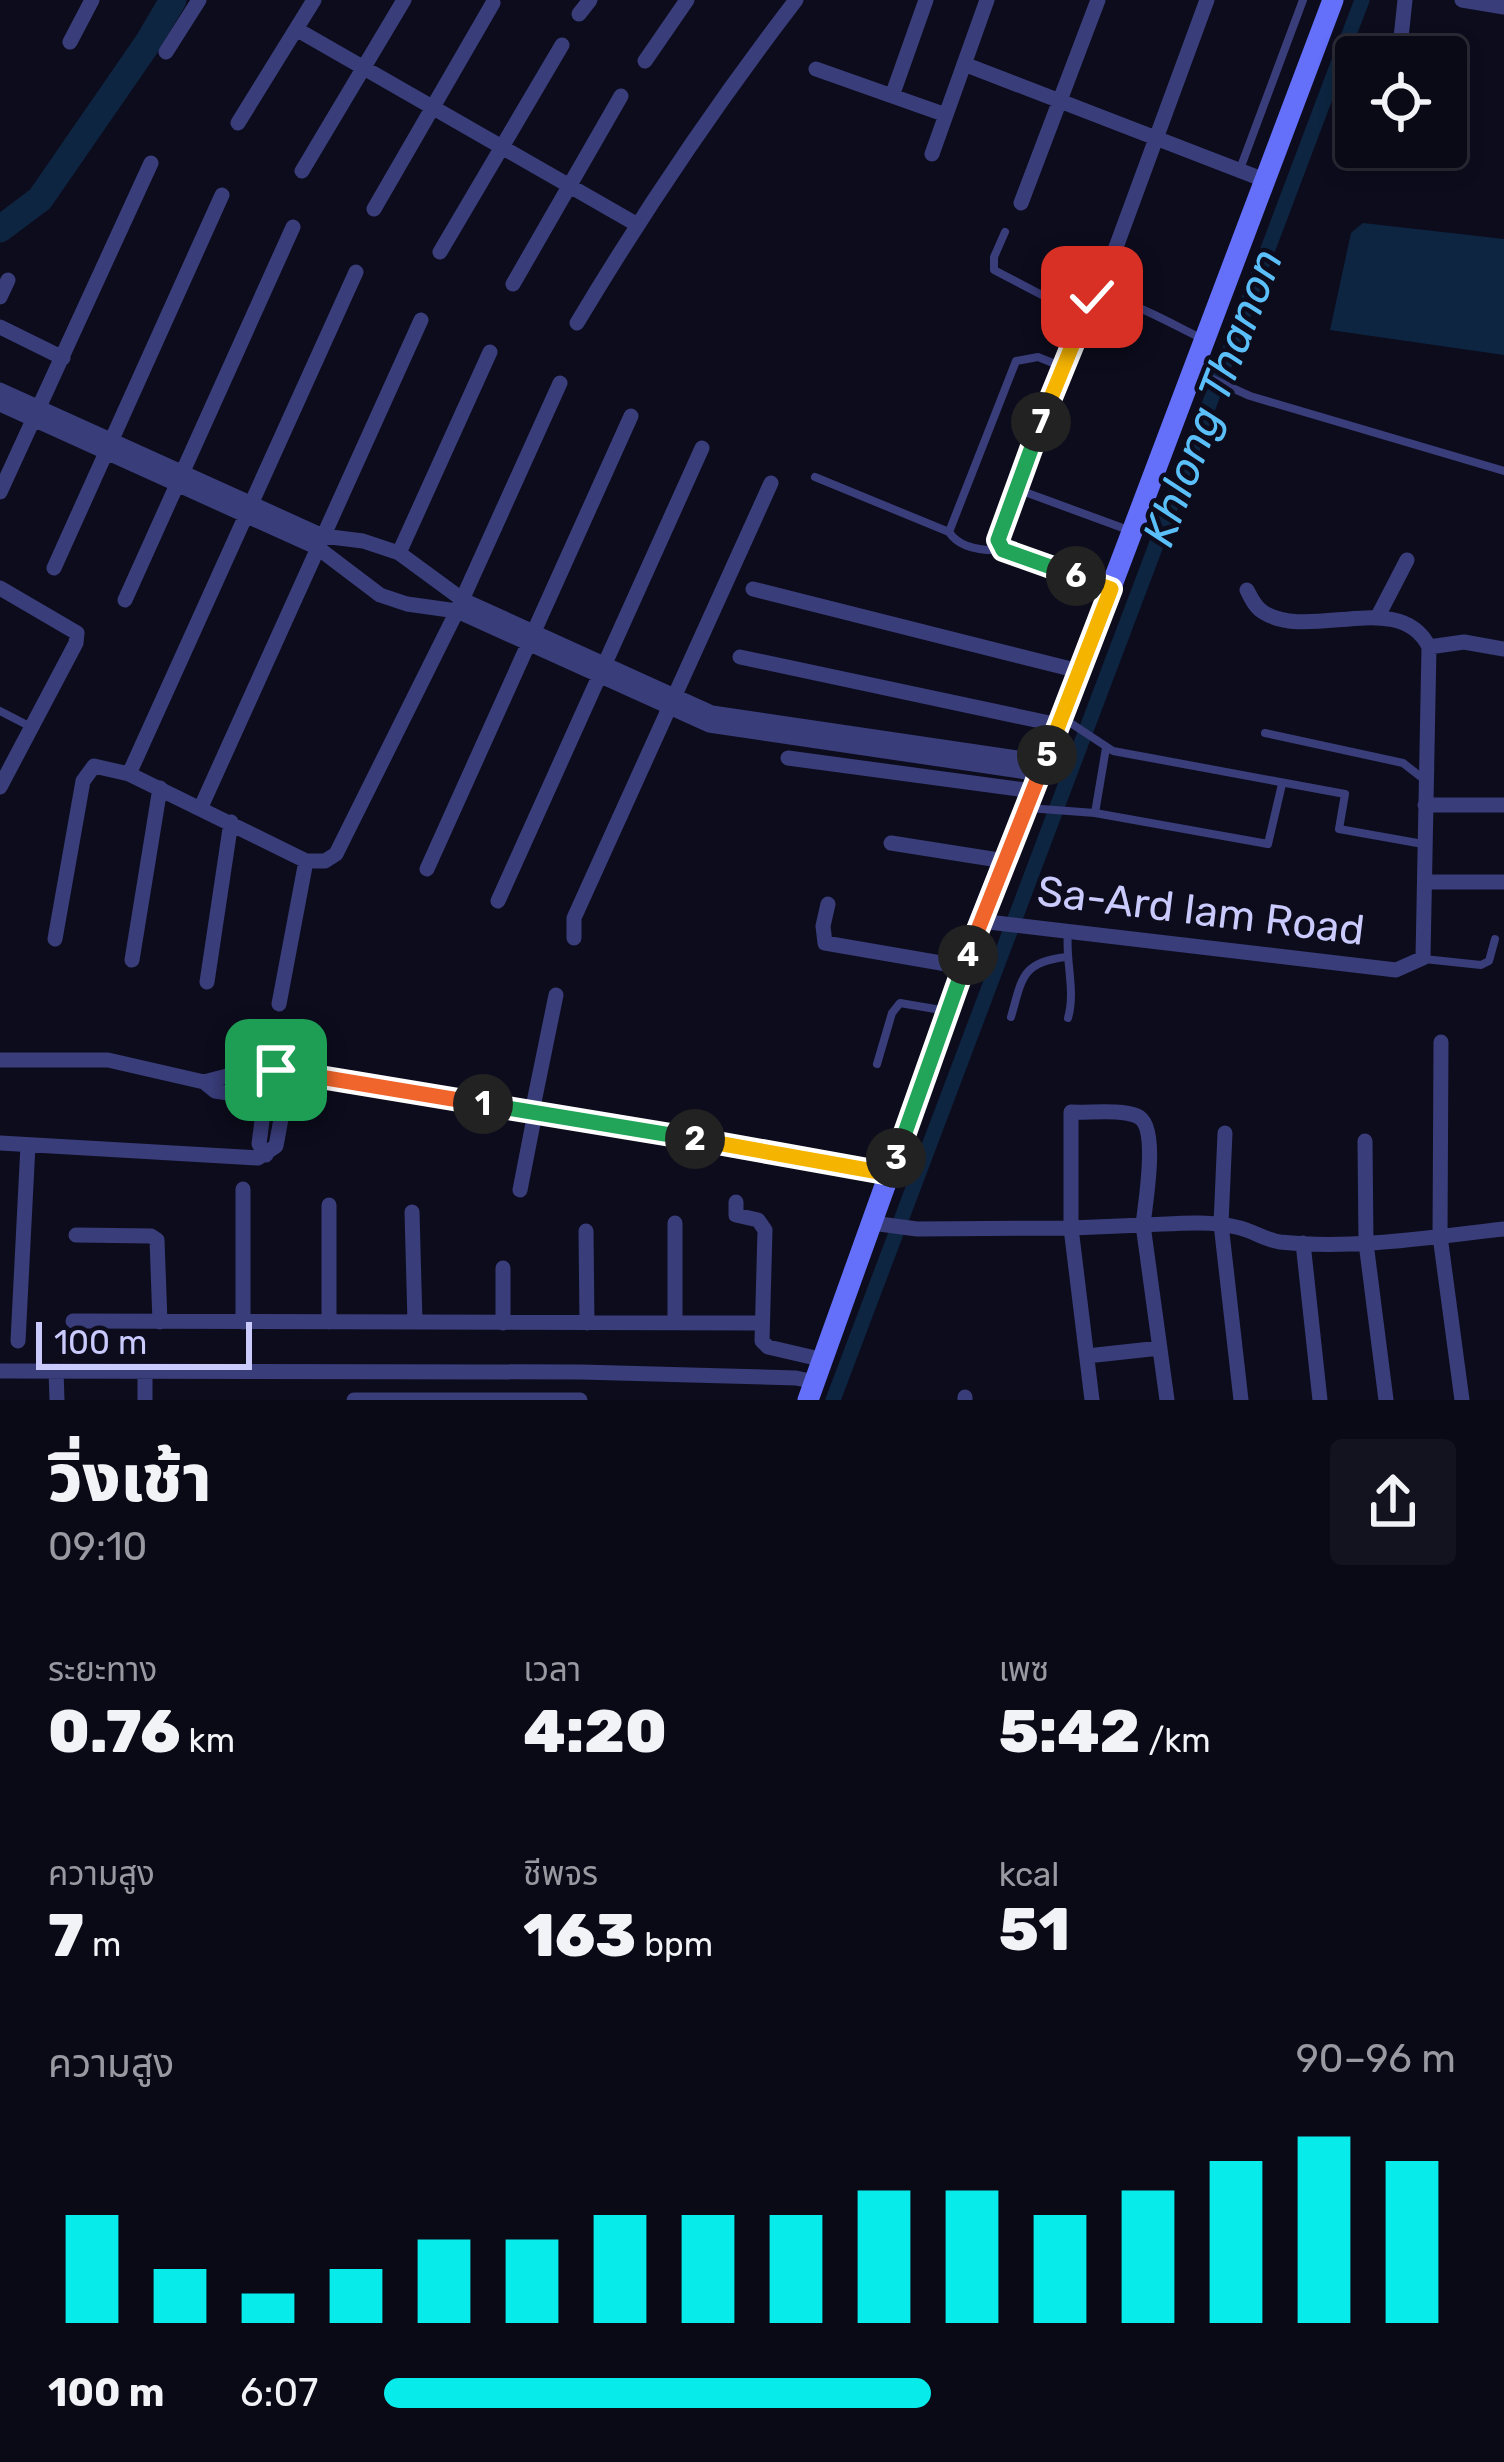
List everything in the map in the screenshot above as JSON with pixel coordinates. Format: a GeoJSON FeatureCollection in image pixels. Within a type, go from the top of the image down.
{"type":"FeatureCollection","features":[{"type":"Feature","properties":{"kind":"street"},"geometry":{"type":"LineString","coordinates":[[70,42],[92,0]]}},
{"type":"Feature","properties":{"kind":"street"},"geometry":{"type":"LineString","coordinates":[[166,52],[199,0]]}},
{"type":"Feature","properties":{"kind":"street"},"geometry":{"type":"LineString","coordinates":[[238,123],[314,0]]}},
{"type":"Feature","properties":{"kind":"street"},"geometry":{"type":"LineString","coordinates":[[302,171],[404,0]]}},
{"type":"Feature","properties":{"kind":"street"},"geometry":{"type":"LineString","coordinates":[[645,61],[687,0]]}},
{"type":"Feature","properties":{"kind":"street"},"geometry":{"type":"LineString","coordinates":[[577,323],[636,224],[719,101],[796,0]]}},
{"type":"Feature","properties":{"kind":"street"},"geometry":{"type":"LineString","coordinates":[[892,96],[926,0]]}},
{"type":"Feature","properties":{"kind":"street"},"geometry":{"type":"LineString","coordinates":[[932,154],[986,0]]}},
{"type":"Feature","properties":{"kind":"street"},"geometry":{"type":"LineString","coordinates":[[1021,203],[1099,0]]}},
{"type":"Feature","properties":{"kind":"street"},"geometry":{"type":"LineString","coordinates":[[1108,269],[1208,0]]}},
{"type":"Feature","properties":{"kind":"street"},"geometry":{"type":"LineString","coordinates":[[0,1371],[581,1372],[796,1378],[812,1391],[879,1224],[890,1174],[964,967],[989,922],[1005,861],[1065,722],[1079,671],[1132,532],[1199,373],[1206,340],[1333,0]]}},
{"type":"Feature","properties":{"kind":"street"},"geometry":{"type":"LineString","coordinates":[[1401,36],[1405,0]]}},
{"type":"Feature","properties":{"kind":"street"},"geometry":{"type":"LineString","coordinates":[[1462,0],[1504,7]]}},
{"type":"Feature","properties":{"kind":"street"},"geometry":{"type":"LineString","coordinates":[[374,209],[493,3]]}},
{"type":"Feature","properties":{"kind":"street"},"geometry":{"type":"LineString","coordinates":[[296,29],[636,224]]}},
{"type":"Feature","properties":{"kind":"street"},"geometry":{"type":"LineString","coordinates":[[440,252],[562,44]]}},
{"type":"Feature","properties":{"kind":"street"},"geometry":{"type":"LineString","coordinates":[[964,64],[1267,181]]}},
{"type":"Feature","properties":{"kind":"street"},"geometry":{"type":"LineString","coordinates":[[816,69],[946,115]]}},
{"type":"Feature","properties":{"kind":"street"},"geometry":{"type":"LineString","coordinates":[[512,284],[622,96]]}},
{"type":"Feature","properties":{"kind":"street"},"geometry":{"type":"LineString","coordinates":[[0,492],[151,163]]}},
{"type":"Feature","properties":{"kind":"street"},"geometry":{"type":"LineString","coordinates":[[54,568],[222,195]]}},
{"type":"Feature","properties":{"kind":"street"},"geometry":{"type":"LineString","coordinates":[[125,600],[293,227]]}},
{"type":"Feature","properties":{"kind":"street"},"geometry":{"type":"LineString","coordinates":[[129,774],[356,272]]}},
{"type":"Feature","properties":{"kind":"street"},"geometry":{"type":"LineString","coordinates":[[0,297],[8,280]]}},
{"type":"Feature","properties":{"kind":"street"},"geometry":{"type":"LineString","coordinates":[[201,807],[421,320]]}},
{"type":"Feature","properties":{"kind":"street"},"geometry":{"type":"LineString","coordinates":[[0,327],[63,358]]}},
{"type":"Feature","properties":{"kind":"street"},"geometry":{"type":"LineString","coordinates":[[399,553],[490,352]]}},
{"type":"Feature","properties":{"kind":"street"},"geometry":{"type":"LineString","coordinates":[[55,939],[83,781],[94,766],[129,774],[306,861],[325,862],[336,854],[460,605],[560,383]]}},
{"type":"Feature","properties":{"kind":"street"},"geometry":{"type":"LineString","coordinates":[[0,390],[37,414]]}},
{"type":"Feature","properties":{"kind":"street"},"geometry":{"type":"LineString","coordinates":[[0,404],[37,414],[321,542],[380,595],[407,604],[460,605]]}},
{"type":"Feature","properties":{"kind":"street"},"geometry":{"type":"LineString","coordinates":[[427,869],[631,416]]}},
{"type":"Feature","properties":{"kind":"street"},"geometry":{"type":"LineString","coordinates":[[498,901],[702,448]]}},
{"type":"Feature","properties":{"kind":"street"},"geometry":{"type":"LineString","coordinates":[[574,938],[574,918],[771,483]]}},
{"type":"Feature","properties":{"kind":"street"},"geometry":{"type":"LineString","coordinates":[[321,542],[363,542],[399,553],[460,605],[672,702],[749,725],[1038,789]]}},
{"type":"Feature","properties":{"kind":"street"},"geometry":{"type":"LineString","coordinates":[[1377,617],[1407,560]]}},
{"type":"Feature","properties":{"kind":"street"},"geometry":{"type":"LineString","coordinates":[[753,589],[1079,671]]}},
{"type":"Feature","properties":{"kind":"street"},"geometry":{"type":"LineString","coordinates":[[1246,590],[1264,613],[1281,620],[1377,617],[1415,630],[1429,647],[1425,883],[1417,961]]}},
{"type":"Feature","properties":{"kind":"street"},"geometry":{"type":"LineString","coordinates":[[0,788],[77,633],[2,594]]}},
{"type":"Feature","properties":{"kind":"street"},"geometry":{"type":"LineString","coordinates":[[1429,647],[1464,642],[1504,650]]}},
{"type":"Feature","properties":{"kind":"street"},"geometry":{"type":"LineString","coordinates":[[740,657],[1065,722]]}},
{"type":"Feature","properties":{"kind":"street"},"geometry":{"type":"LineString","coordinates":[[788,758],[1038,789]]}},
{"type":"Feature","properties":{"kind":"street"},"geometry":{"type":"LineString","coordinates":[[131,960],[160,788]]}},
{"type":"Feature","properties":{"kind":"street"},"geometry":{"type":"LineString","coordinates":[[1425,805],[1504,805]]}},
{"type":"Feature","properties":{"kind":"street"},"geometry":{"type":"LineString","coordinates":[[207,982],[231,822]]}},
{"type":"Feature","properties":{"kind":"street"},"geometry":{"type":"LineString","coordinates":[[891,843],[1005,861]]}},
{"type":"Feature","properties":{"kind":"street"},"geometry":{"type":"LineString","coordinates":[[280,1004],[306,861]]}},
{"type":"Feature","properties":{"kind":"street"},"geometry":{"type":"LineString","coordinates":[[1425,883],[1504,882]]}},
{"type":"Feature","properties":{"kind":"street"},"geometry":{"type":"LineString","coordinates":[[828,904],[825,943],[964,967]]}},
{"type":"Feature","properties":{"kind":"street","name":"Sa-Ard Iam Road"},"geometry":{"type":"LineString","coordinates":[[989,922],[1396,970],[1417,961]]}},
{"type":"Feature","properties":{"kind":"street"},"geometry":{"type":"LineString","coordinates":[[520,1190],[556,995]]}},
{"type":"Feature","properties":{"kind":"street"},"geometry":{"type":"LineString","coordinates":[[1442,1042],[1440,1236],[1462,1400]]}},
{"type":"Feature","properties":{"kind":"street"},"geometry":{"type":"LineString","coordinates":[[0,1060],[108,1060],[204,1082],[214,1091],[258,1094],[284,1103]]}},
{"type":"Feature","properties":{"kind":"street"},"geometry":{"type":"LineString","coordinates":[[0,1143],[251,1158],[266,1154],[276,1146],[291,1088],[276,1070],[267,1070],[258,1094],[259,1144],[266,1154]]}},
{"type":"Feature","properties":{"kind":"street"},"geometry":{"type":"LineString","coordinates":[[289,1080],[308,1075],[890,1174]]}},
{"type":"Feature","properties":{"kind":"street"},"geometry":{"type":"LineString","coordinates":[[1092,1400],[1071,1228],[1071,1112],[1136,1115],[1145,1122],[1151,1141],[1143,1225],[1167,1400]]}},
{"type":"Feature","properties":{"kind":"street"},"geometry":{"type":"LineString","coordinates":[[1225,1132],[1221,1224],[1241,1400]]}},
{"type":"Feature","properties":{"kind":"street"},"geometry":{"type":"LineString","coordinates":[[1365,1141],[1366,1243],[1386,1400]]}},
{"type":"Feature","properties":{"kind":"street"},"geometry":{"type":"LineString","coordinates":[[18,1342],[28,1144]]}},
{"type":"Feature","properties":{"kind":"street"},"geometry":{"type":"LineString","coordinates":[[243,1189],[243,1322]]}},
{"type":"Feature","properties":{"kind":"street"},"geometry":{"type":"LineString","coordinates":[[736,1202],[736,1215],[758,1220],[765,1230],[760,1323],[766,1346],[824,1360]]}},
{"type":"Feature","properties":{"kind":"street"},"geometry":{"type":"LineString","coordinates":[[329,1205],[329,1322]]}},
{"type":"Feature","properties":{"kind":"street"},"geometry":{"type":"LineString","coordinates":[[412,1212],[415,1322]]}},
{"type":"Feature","properties":{"kind":"street"},"geometry":{"type":"LineString","coordinates":[[675,1223],[675,1323]]}},
{"type":"Feature","properties":{"kind":"street"},"geometry":{"type":"LineString","coordinates":[[879,1224],[917,1229],[1221,1224],[1273,1242],[1303,1244],[1366,1243],[1504,1229]]}},
{"type":"Feature","properties":{"kind":"street"},"geometry":{"type":"LineString","coordinates":[[586,1231],[587,1323]]}},
{"type":"Feature","properties":{"kind":"street"},"geometry":{"type":"LineString","coordinates":[[76,1235],[151,1236],[157,1240],[160,1322]]}},
{"type":"Feature","properties":{"kind":"street"},"geometry":{"type":"LineString","coordinates":[[1303,1244],[1320,1400]]}},
{"type":"Feature","properties":{"kind":"street"},"geometry":{"type":"LineString","coordinates":[[503,1268],[503,1323]]}},
{"type":"Feature","properties":{"kind":"street"},"geometry":{"type":"LineString","coordinates":[[73,1322],[760,1323]]}},
{"type":"Feature","properties":{"kind":"street"},"geometry":{"type":"LineString","coordinates":[[1087,1356],[1160,1348]]}},
{"type":"Feature","properties":{"kind":"street"},"geometry":{"type":"LineString","coordinates":[[56,1370],[57,1400]]}},
{"type":"Feature","properties":{"kind":"street"},"geometry":{"type":"LineString","coordinates":[[145,1372],[145,1400]]}},
{"type":"Feature","properties":{"kind":"street"},"geometry":{"type":"LineString","coordinates":[[354,1400],[580,1400],[581,1372]]}},
{"type":"Feature","properties":{"kind":"lane"},"geometry":{"type":"LineString","coordinates":[[1239,170],[1303,0]]}},
{"type":"Feature","properties":{"kind":"lane"},"geometry":{"type":"LineString","coordinates":[[1005,232],[994,256],[994,270],[1084,317]]}},
{"type":"Feature","properties":{"kind":"lane"},"geometry":{"type":"LineString","coordinates":[[1003,550],[998,540],[1014,488],[1092,297],[1100,295],[1206,340]]}},
{"type":"Feature","properties":{"kind":"lane"},"geometry":{"type":"LineString","coordinates":[[949,532],[1016,361],[1038,357],[1063,368]]}},
{"type":"Feature","properties":{"kind":"lane"},"geometry":{"type":"LineString","coordinates":[[1199,373],[1250,396],[1504,471]]}},
{"type":"Feature","properties":{"kind":"lane"},"geometry":{"type":"LineString","coordinates":[[815,477],[949,532],[962,544],[1003,550],[1111,589]]}},
{"type":"Feature","properties":{"kind":"lane"},"geometry":{"type":"LineString","coordinates":[[1014,488],[1132,532]]}},
{"type":"Feature","properties":{"kind":"lane"},"geometry":{"type":"LineString","coordinates":[[0,711],[32,727]]}},
{"type":"Feature","properties":{"kind":"lane"},"geometry":{"type":"LineString","coordinates":[[1065,722],[1102,745],[1346,794],[1339,829],[1425,844]]}},
{"type":"Feature","properties":{"kind":"lane"},"geometry":{"type":"LineString","coordinates":[[1265,733],[1403,763],[1426,781]]}},
{"type":"Feature","properties":{"kind":"lane"},"geometry":{"type":"LineString","coordinates":[[1095,813],[1102,745]]}},
{"type":"Feature","properties":{"kind":"lane"},"geometry":{"type":"LineString","coordinates":[[1038,789],[1072,812],[1268,844],[1282,784]]}},
{"type":"Feature","properties":{"kind":"lane"},"geometry":{"type":"LineString","coordinates":[[1060,929],[1072,996],[1068,1018]]}},
{"type":"Feature","properties":{"kind":"lane"},"geometry":{"type":"LineString","coordinates":[[1417,961],[1481,965],[1489,961],[1495,939]]}},
{"type":"Feature","properties":{"kind":"lane"},"geometry":{"type":"LineString","coordinates":[[1011,1017],[1032,964],[1066,957]]}},
{"type":"Feature","properties":{"kind":"lane"},"geometry":{"type":"LineString","coordinates":[[877,1064],[892,1013],[900,1003],[948,1011]]}},
{"type":"Feature","properties":{"kind":"water"},"geometry":{"type":"Polygon","coordinates":[[[1363,223],[1504,239],[1504,355],[1330,330],[1351,233],[1363,223]]]}},
{"type":"Feature","properties":{"kind":"waterway"},"geometry":{"type":"LineString","coordinates":[[0,229],[40,199],[173,0]]}},
{"type":"Feature","properties":{"kind":"waterway","name":"Khlong Thanon"},"geometry":{"type":"LineString","coordinates":[[833,1400],[1362,0]]}},
{"type":"Feature","properties":{"kind":"route"},"geometry":{"type":"LineString","coordinates":[[276,1070],[289,1080],[308,1075],[890,1174],[980,921],[1111,589],[1003,550],[998,540],[1014,488],[1092,297]]}}]}
